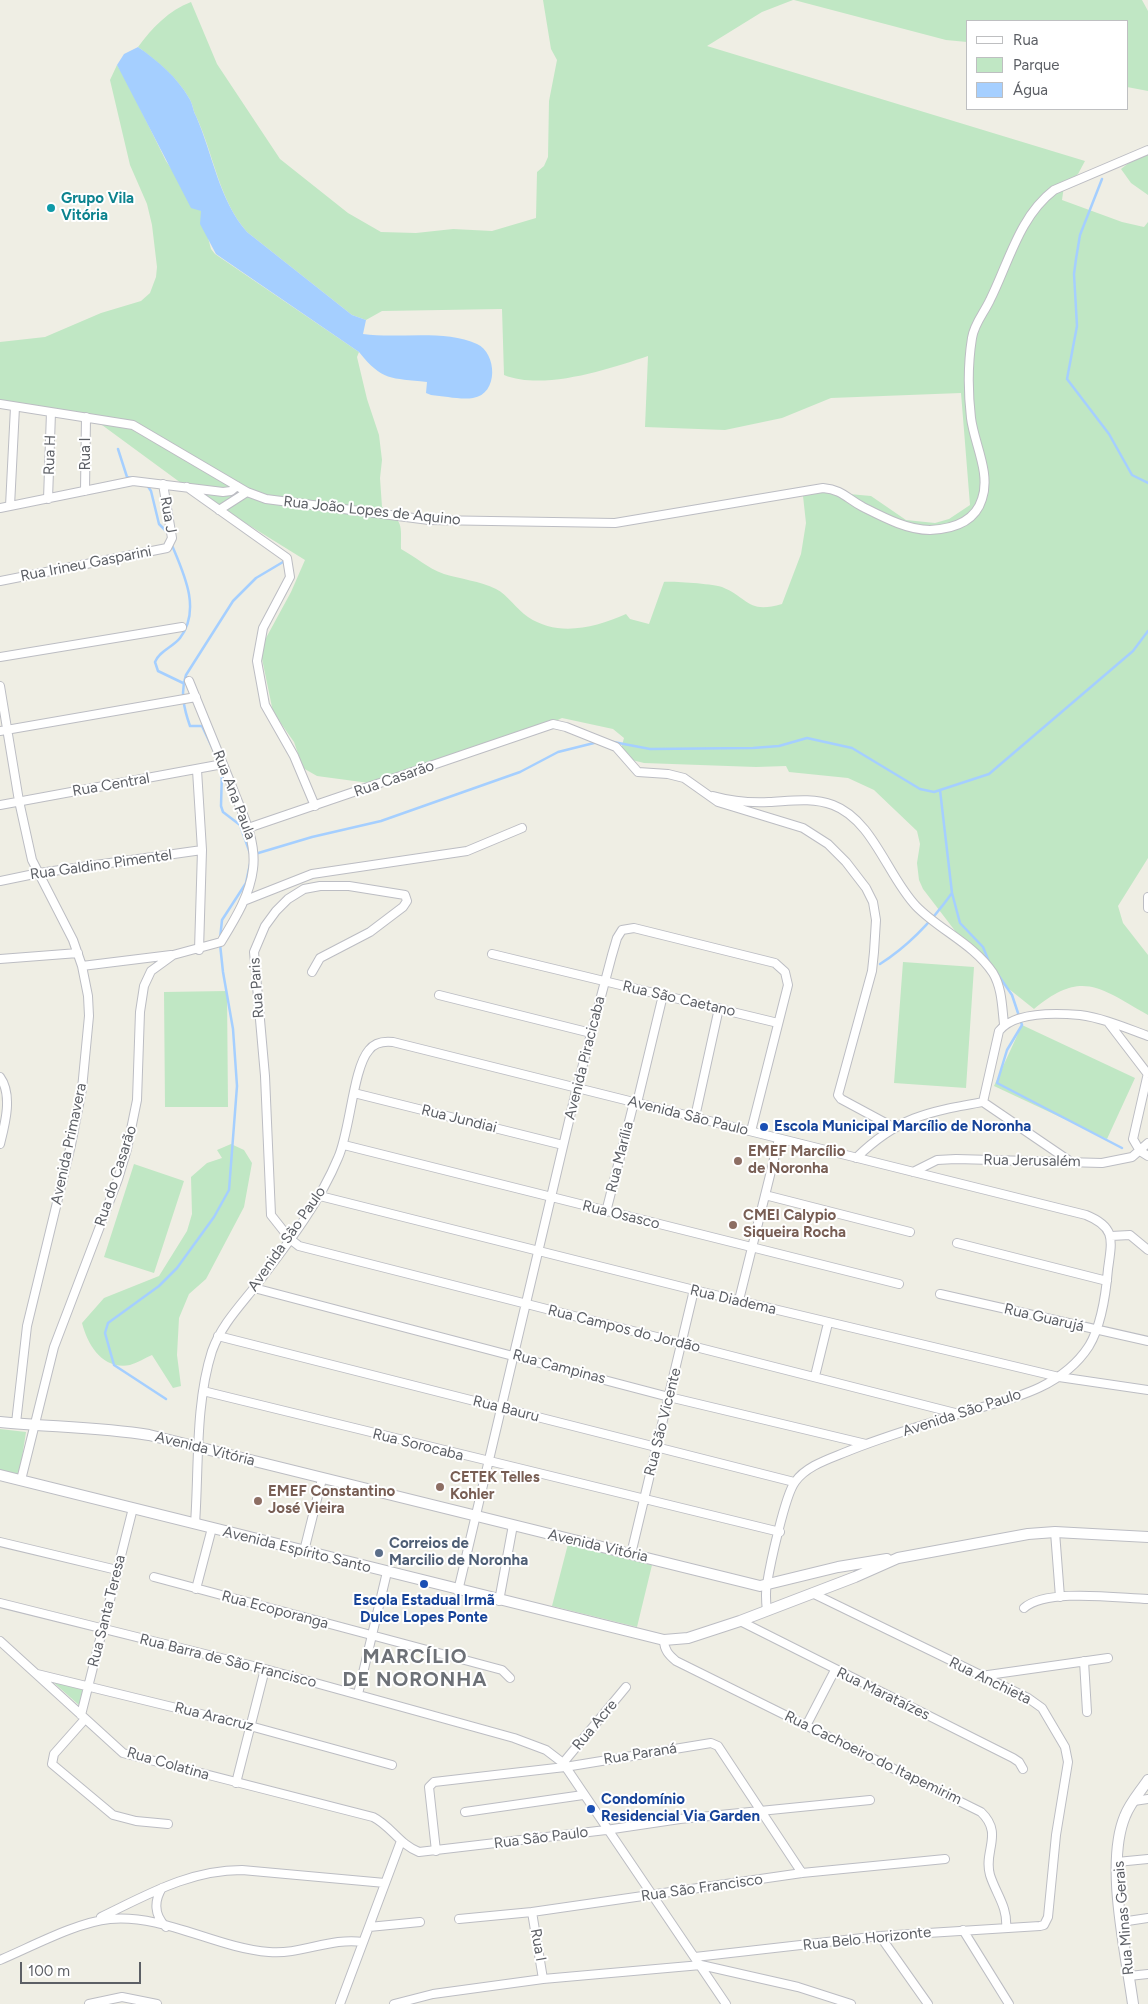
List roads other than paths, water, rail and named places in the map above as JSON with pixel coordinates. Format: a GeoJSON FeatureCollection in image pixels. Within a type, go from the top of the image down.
{"type":"FeatureCollection","features":[{"type":"Feature","properties":{"kind":"street","name":"Rua João Lopes de Aquino"},"geometry":{"type":"LineString","coordinates":[[0,404],[126,423],[138,427],[247,492],[278,502],[429,520],[597,524],[631,521],[823,488],[841,491],[862,507],[916,529],[942,529],[956,526],[968,520],[977,510],[984,493],[984,483],[970,404],[972,336],[1017,238],[1030,214],[1042,198],[1054,190],[1148,150]]}},
{"type":"Feature","properties":{"kind":"street"},"geometry":{"type":"LineString","coordinates":[[10,506],[16,407]]}},
{"type":"Feature","properties":{"kind":"street","name":"Rua H"},"geometry":{"type":"LineString","coordinates":[[48,499],[51,412]]}},
{"type":"Feature","properties":{"kind":"street","name":"Rua I"},"geometry":{"type":"LineString","coordinates":[[85,491],[86,417]]}},
{"type":"Feature","properties":{"kind":"street"},"geometry":{"type":"LineString","coordinates":[[0,508],[133,481],[227,492],[237,486]]}},
{"type":"Feature","properties":{"kind":"street","name":"Rua J"},"geometry":{"type":"LineString","coordinates":[[162,484],[172,538],[170,545]]}},
{"type":"Feature","properties":{"kind":"street"},"geometry":{"type":"LineString","coordinates":[[187,487],[287,558],[290,577],[262,628],[257,661],[265,705],[294,756],[315,806]]}},
{"type":"Feature","properties":{"kind":"street"},"geometry":{"type":"LineString","coordinates":[[219,510],[247,492]]}},
{"type":"Feature","properties":{"kind":"street","name":"Rua Irineu Gasparini"},"geometry":{"type":"LineString","coordinates":[[0,581],[163,549],[170,545]]}},
{"type":"Feature","properties":{"kind":"street"},"geometry":{"type":"LineString","coordinates":[[0,657],[182,627]]}},
{"type":"Feature","properties":{"kind":"street","name":"Rua Ana Paula"},"geometry":{"type":"LineString","coordinates":[[189,681],[248,828],[253,845],[254,861],[246,900],[238,908],[221,942],[199,950]]}},
{"type":"Feature","properties":{"kind":"street","name":"Avenida Primavera"},"geometry":{"type":"LineString","coordinates":[[0,686],[4,730],[32,860],[46,882],[78,953],[88,996],[89,1016],[82,1088],[71,1145],[28,1318],[16,1423]]}},
{"type":"Feature","properties":{"kind":"street"},"geometry":{"type":"LineString","coordinates":[[4,730],[196,697]]}},
{"type":"Feature","properties":{"kind":"street","name":"Rua Casarão"},"geometry":{"type":"LineString","coordinates":[[248,828],[553,724],[566,727],[616,747],[638,772],[676,776],[689,781],[708,794]]}},
{"type":"Feature","properties":{"kind":"street","name":"Rua Central"},"geometry":{"type":"LineString","coordinates":[[0,805],[223,764]]}},
{"type":"Feature","properties":{"kind":"street"},"geometry":{"type":"LineString","coordinates":[[197,770],[202,850],[199,950]]}},
{"type":"Feature","properties":{"kind":"street"},"geometry":{"type":"LineString","coordinates":[[708,794],[729,800],[815,800],[843,810],[858,824],[881,853],[897,882],[916,906],[964,944],[993,973],[1001,992],[1004,1024],[995,1040],[983,1102]]}},
{"type":"Feature","properties":{"kind":"street"},"geometry":{"type":"LineString","coordinates":[[708,794],[718,802],[803,828],[828,844],[846,862],[866,888],[873,902],[876,920],[872,972],[838,1095],[841,1099],[893,1127]]}},
{"type":"Feature","properties":{"kind":"street"},"geometry":{"type":"LineString","coordinates":[[246,900],[312,874],[467,851],[522,828]]}},
{"type":"Feature","properties":{"kind":"street","name":"Rua Galdino Pimentel"},"geometry":{"type":"LineString","coordinates":[[0,881],[39,872],[202,850]]}},
{"type":"Feature","properties":{"kind":"street","name":"Rua Paris"},"geometry":{"type":"LineString","coordinates":[[290,1239],[271,1215],[265,1076],[253,965],[258,939],[276,911],[288,898],[304,890],[320,886],[350,886],[405,894],[407,901],[403,907],[370,932],[320,958],[312,972]]}},
{"type":"Feature","properties":{"kind":"street"},"geometry":{"type":"LineString","coordinates":[[1148,897],[1148,908]]}},
{"type":"Feature","properties":{"kind":"street","name":"Avenida Piracicaba"},"geometry":{"type":"LineString","coordinates":[[458,1591],[577,1088],[604,982],[617,938],[622,930],[634,928],[781,966],[788,978],[751,1131]]}},
{"type":"Feature","properties":{"kind":"street","name":"Rua do Casarão"},"geometry":{"type":"LineString","coordinates":[[34,1426],[54,1347],[118,1179],[127,1149],[137,1100],[140,1012],[144,986],[151,971],[173,955],[199,950]]}},
{"type":"Feature","properties":{"kind":"street"},"geometry":{"type":"LineString","coordinates":[[0,959],[78,953]]}},
{"type":"Feature","properties":{"kind":"street","name":"Rua São Caetano"},"geometry":{"type":"LineString","coordinates":[[492,954],[778,1023]]}},
{"type":"Feature","properties":{"kind":"street"},"geometry":{"type":"LineString","coordinates":[[82,966],[173,955]]}},
{"type":"Feature","properties":{"kind":"street"},"geometry":{"type":"LineString","coordinates":[[439,995],[591,1033]]}},
{"type":"Feature","properties":{"kind":"street","name":"Rua Marília"},"geometry":{"type":"LineString","coordinates":[[606,1212],[663,996]]}},
{"type":"Feature","properties":{"kind":"street"},"geometry":{"type":"LineString","coordinates":[[695,1117],[719,1008]]}},
{"type":"Feature","properties":{"kind":"street"},"geometry":{"type":"LineString","coordinates":[[1004,1024],[1026,1017],[1082,1016],[1108,1022],[1148,1036]]}},
{"type":"Feature","properties":{"kind":"street"},"geometry":{"type":"LineString","coordinates":[[1108,1022],[1148,1073],[1134,1133],[1135,1144],[1140,1152],[1148,1156]]}},
{"type":"Feature","properties":{"kind":"street","name":"Avenida São Paulo"},"geometry":{"type":"LineString","coordinates":[[195,1524],[203,1392],[218,1336],[229,1318],[254,1288],[320,1196],[344,1145],[354,1093],[364,1057],[374,1045],[386,1041],[1086,1215],[1101,1221],[1107,1227],[1111,1236],[1107,1280],[1096,1330],[1089,1346],[1068,1372],[1009,1401],[960,1414],[866,1444],[816,1464],[794,1482]]}},
{"type":"Feature","properties":{"kind":"street"},"geometry":{"type":"LineString","coordinates":[[0,1077],[6,1088],[3,1101],[0,1144]]}},
{"type":"Feature","properties":{"kind":"street","name":"Rua Jundiai"},"geometry":{"type":"LineString","coordinates":[[354,1093],[563,1145]]}},
{"type":"Feature","properties":{"kind":"street"},"geometry":{"type":"LineString","coordinates":[[856,1158],[874,1140],[893,1127],[935,1111],[983,1102],[1071,1162]]}},
{"type":"Feature","properties":{"kind":"street"},"geometry":{"type":"LineString","coordinates":[[739,1300],[779,1139]]}},
{"type":"Feature","properties":{"kind":"street","name":"Rua Jerusalém"},"geometry":{"type":"LineString","coordinates":[[913,1172],[937,1160],[1102,1163],[1122,1160],[1140,1152],[1148,1143]]}},
{"type":"Feature","properties":{"kind":"street","name":"Rua Osasco"},"geometry":{"type":"LineString","coordinates":[[344,1145],[899,1284]]}},
{"type":"Feature","properties":{"kind":"street"},"geometry":{"type":"LineString","coordinates":[[765,1195],[910,1232]]}},
{"type":"Feature","properties":{"kind":"street","name":"Rua Diadema"},"geometry":{"type":"LineString","coordinates":[[320,1196],[828,1323],[1059,1377],[1148,1390]]}},
{"type":"Feature","properties":{"kind":"street"},"geometry":{"type":"LineString","coordinates":[[1111,1236],[1130,1235],[1148,1250]]}},
{"type":"Feature","properties":{"kind":"street","name":"Rua Campos do Jordão"},"geometry":{"type":"LineString","coordinates":[[290,1239],[303,1247],[960,1414]]}},
{"type":"Feature","properties":{"kind":"street"},"geometry":{"type":"LineString","coordinates":[[956,1243],[1107,1280]]}},
{"type":"Feature","properties":{"kind":"street","name":"Rua Campinas"},"geometry":{"type":"LineString","coordinates":[[254,1288],[669,1397],[866,1444]]}},
{"type":"Feature","properties":{"kind":"street","name":"Rua São Vicente"},"geometry":{"type":"LineString","coordinates":[[631,1554],[694,1290]]}},
{"type":"Feature","properties":{"kind":"street","name":"Rua Guarujá"},"geometry":{"type":"LineString","coordinates":[[940,1294],[1148,1340]]}},
{"type":"Feature","properties":{"kind":"street"},"geometry":{"type":"LineString","coordinates":[[815,1376],[828,1323]]}},
{"type":"Feature","properties":{"kind":"street","name":"Rua Bauru"},"geometry":{"type":"LineString","coordinates":[[218,1336],[794,1482]]}},
{"type":"Feature","properties":{"kind":"street","name":"Rua Sorocaba"},"geometry":{"type":"LineString","coordinates":[[203,1392],[780,1532]]}},
{"type":"Feature","properties":{"kind":"street","name":"Avenida Vitória"},"geometry":{"type":"LineString","coordinates":[[2,1420],[34,1426],[115,1430],[148,1435],[322,1479],[476,1515],[710,1575],[766,1586],[850,1564],[898,1558]]}},
{"type":"Feature","properties":{"kind":"street"},"geometry":{"type":"LineString","coordinates":[[21,1480],[34,1426]]}},
{"type":"Feature","properties":{"kind":"street","name":"Avenida Espírito Santo"},"geometry":{"type":"LineString","coordinates":[[0,1475],[458,1591],[664,1640],[688,1638],[740,1621],[855,1578],[898,1558],[1028,1534],[1055,1532],[1148,1536]]}},
{"type":"Feature","properties":{"kind":"street"},"geometry":{"type":"LineString","coordinates":[[304,1552],[322,1479]]}},
{"type":"Feature","properties":{"kind":"street"},"geometry":{"type":"LineString","coordinates":[[767,1611],[766,1586],[794,1482]]}},
{"type":"Feature","properties":{"kind":"street","name":"Rua Santa Teresa"},"geometry":{"type":"LineString","coordinates":[[83,1717],[88,1686],[133,1508]]}},
{"type":"Feature","properties":{"kind":"street"},"geometry":{"type":"LineString","coordinates":[[499,1601],[513,1526]]}},
{"type":"Feature","properties":{"kind":"street"},"geometry":{"type":"LineString","coordinates":[[196,1589],[212,1528]]}},
{"type":"Feature","properties":{"kind":"street"},"geometry":{"type":"LineString","coordinates":[[1055,1532],[1060,1597]]}},
{"type":"Feature","properties":{"kind":"street"},"geometry":{"type":"LineString","coordinates":[[0,1542],[117,1570]]}},
{"type":"Feature","properties":{"kind":"street"},"geometry":{"type":"LineString","coordinates":[[850,1564],[856,1569],[855,1578]]}},
{"type":"Feature","properties":{"kind":"street"},"geometry":{"type":"LineString","coordinates":[[358,1694],[387,1572]]}},
{"type":"Feature","properties":{"kind":"street","name":"Rua Ecoporanga"},"geometry":{"type":"LineString","coordinates":[[154,1577],[502,1670],[510,1678]]}},
{"type":"Feature","properties":{"kind":"street","name":"Rua Anchieta"},"geometry":{"type":"LineString","coordinates":[[812,1593],[1040,1705],[1066,1752],[1067,1772],[1056,1835],[1048,1918],[1040,1926]]}},
{"type":"Feature","properties":{"kind":"street"},"geometry":{"type":"LineString","coordinates":[[1024,1608],[1034,1601],[1060,1597],[1148,1599]]}},
{"type":"Feature","properties":{"kind":"street","name":"Rua Barra de São Francisco"},"geometry":{"type":"LineString","coordinates":[[0,1602],[102,1630],[265,1669],[532,1744],[555,1756],[564,1765]]}},
{"type":"Feature","properties":{"kind":"street","name":"Rua Marataízes"},"geometry":{"type":"LineString","coordinates":[[740,1621],[1013,1758],[1019,1762],[1023,1769]]}},
{"type":"Feature","properties":{"kind":"street","name":"Rua Colatina"},"geometry":{"type":"LineString","coordinates":[[0,1640],[127,1755],[373,1817]]}},
{"type":"Feature","properties":{"kind":"street","name":"Rua Cachoeiro do Itapemirim"},"geometry":{"type":"LineString","coordinates":[[664,1640],[664,1647],[668,1655],[676,1661],[967,1803],[987,1818],[992,1832],[990,1875],[1006,1911],[1006,1928]]}},
{"type":"Feature","properties":{"kind":"street"},"geometry":{"type":"LineString","coordinates":[[980,1676],[1108,1658]]}},
{"type":"Feature","properties":{"kind":"street"},"geometry":{"type":"LineString","coordinates":[[1084,1661],[1087,1712]]}},
{"type":"Feature","properties":{"kind":"street"},"geometry":{"type":"LineString","coordinates":[[236,1783],[265,1669]]}},
{"type":"Feature","properties":{"kind":"street"},"geometry":{"type":"LineString","coordinates":[[806,1726],[835,1670]]}},
{"type":"Feature","properties":{"kind":"street","name":"Rua Aracruz"},"geometry":{"type":"LineString","coordinates":[[35,1673],[250,1726],[392,1765]]}},
{"type":"Feature","properties":{"kind":"street","name":"Rua Acre"},"geometry":{"type":"LineString","coordinates":[[564,1765],[626,1687]]}},
{"type":"Feature","properties":{"kind":"street"},"geometry":{"type":"LineString","coordinates":[[83,1717],[54,1754],[52,1764],[113,1815],[136,1821],[168,1824]]}},
{"type":"Feature","properties":{"kind":"street","name":"Rua Paraná"},"geometry":{"type":"LineString","coordinates":[[436,1851],[430,1784],[714,1743],[760,1810]]}},
{"type":"Feature","properties":{"kind":"street"},"geometry":{"type":"LineString","coordinates":[[564,1765],[606,1830],[653,1895],[726,2004]]}},
{"type":"Feature","properties":{"kind":"street","name":"Rua Minas Gerais"},"geometry":{"type":"LineString","coordinates":[[1133,2004],[1121,1922],[1117,1862],[1122,1824],[1148,1780]]}},
{"type":"Feature","properties":{"kind":"street"},"geometry":{"type":"LineString","coordinates":[[465,1812],[583,1795]]}},
{"type":"Feature","properties":{"kind":"street"},"geometry":{"type":"LineString","coordinates":[[1134,1801],[1148,1799]]}},
{"type":"Feature","properties":{"kind":"street","name":"Rua São Paulo"},"geometry":{"type":"LineString","coordinates":[[373,1817],[386,1823],[411,1849],[420,1852],[760,1810],[870,1800]]}},
{"type":"Feature","properties":{"kind":"street"},"geometry":{"type":"LineString","coordinates":[[760,1810],[802,1873]]}},
{"type":"Feature","properties":{"kind":"street"},"geometry":{"type":"LineString","coordinates":[[340,2004],[402,1840]]}},
{"type":"Feature","properties":{"kind":"street","name":"Rua São Francisco"},"geometry":{"type":"LineString","coordinates":[[459,1919],[532,1912],[802,1873],[945,1859]]}},
{"type":"Feature","properties":{"kind":"street"},"geometry":{"type":"LineString","coordinates":[[1117,1862],[1148,1859]]}},
{"type":"Feature","properties":{"kind":"street"},"geometry":{"type":"LineString","coordinates":[[0,1960],[90,1922],[162,1888],[194,1876],[230,1870],[385,1883]]}},
{"type":"Feature","properties":{"kind":"street"},"geometry":{"type":"LineString","coordinates":[[162,1888],[157,1898],[156,1910],[159,1919],[166,1927]]}},
{"type":"Feature","properties":{"kind":"street","name":"Rua I"},"geometry":{"type":"LineString","coordinates":[[532,1912],[544,1979]]}},
{"type":"Feature","properties":{"kind":"street"},"geometry":{"type":"LineString","coordinates":[[1121,1922],[1148,1918]]}},
{"type":"Feature","properties":{"kind":"street"},"geometry":{"type":"LineString","coordinates":[[90,1922],[109,1919],[130,1919],[249,1949],[271,1952],[303,1951],[340,1941],[363,1942]]}},
{"type":"Feature","properties":{"kind":"street"},"geometry":{"type":"LineString","coordinates":[[369,1927],[420,1922]]}},
{"type":"Feature","properties":{"kind":"street","name":"Rua Belo Horizonte"},"geometry":{"type":"LineString","coordinates":[[695,1957],[880,1936],[1040,1926]]}},
{"type":"Feature","properties":{"kind":"street"},"geometry":{"type":"LineString","coordinates":[[963,1930],[1009,2004]]}},
{"type":"Feature","properties":{"kind":"street"},"geometry":{"type":"LineString","coordinates":[[880,1936],[928,2004]]}},
{"type":"Feature","properties":{"kind":"street"},"geometry":{"type":"LineString","coordinates":[[394,2004],[424,1995],[463,1989],[544,1979],[701,1965],[798,1987],[851,2004]]}},
{"type":"Feature","properties":{"kind":"street"},"geometry":{"type":"LineString","coordinates":[[1129,1976],[1148,1974]]}},
{"type":"Feature","properties":{"kind":"street"},"geometry":{"type":"LineString","coordinates":[[89,2004],[122,1997],[157,2004]]}},
{"type":"Feature","properties":{"kind":"water"},"geometry":{"type":"Polygon","coordinates":[[[138,47],[153,58],[179,83],[189,98],[223,192],[237,219],[247,232],[352,315],[366,320],[363,334],[450,337],[464,339],[477,344],[484,349],[491,364],[491,382],[487,389],[481,395],[473,398],[431,395],[426,393],[427,382],[396,378],[381,373],[359,352],[216,254],[200,224],[201,211],[191,208],[117,65],[124,54],[138,47]]]}},
{"type":"Feature","properties":{"kind":"waterway"},"geometry":{"type":"LineString","coordinates":[[1102,179],[1080,235],[1074,274],[1077,326],[1067,379],[1109,434],[1132,475],[1148,483]]}},
{"type":"Feature","properties":{"kind":"waterway"},"geometry":{"type":"LineString","coordinates":[[118,449],[127,477],[132,478]]}},
{"type":"Feature","properties":{"kind":"waterway"},"geometry":{"type":"LineString","coordinates":[[147,485],[151,491],[159,524],[168,533]]}},
{"type":"Feature","properties":{"kind":"waterway"},"geometry":{"type":"LineString","coordinates":[[171,543],[185,578],[190,603],[190,615],[180,638],[160,655],[155,662],[158,671],[183,683]]}},
{"type":"Feature","properties":{"kind":"waterway"},"geometry":{"type":"LineString","coordinates":[[212,747],[202,726],[190,726],[183,701],[186,675],[233,601],[256,578],[283,562]]}},
{"type":"Feature","properties":{"kind":"waterway"},"geometry":{"type":"LineString","coordinates":[[608,741],[650,749],[753,748],[779,746],[807,738],[852,748],[920,789],[934,792],[989,774],[1133,651],[1148,631]]}},
{"type":"Feature","properties":{"kind":"waterway"},"geometry":{"type":"LineString","coordinates":[[255,854],[312,837],[381,821],[520,772],[558,752],[598,742]]}},
{"type":"Feature","properties":{"kind":"waterway"},"geometry":{"type":"LineString","coordinates":[[222,770],[221,806],[223,812],[240,825],[251,856]]}},
{"type":"Feature","properties":{"kind":"waterway"},"geometry":{"type":"LineString","coordinates":[[940,790],[952,893],[960,923],[983,947],[989,962]]}},
{"type":"Feature","properties":{"kind":"waterway"},"geometry":{"type":"LineString","coordinates":[[220,939],[222,920],[246,883],[250,864]]}},
{"type":"Feature","properties":{"kind":"waterway"},"geometry":{"type":"LineString","coordinates":[[880,964],[920,932],[952,893]]}},
{"type":"Feature","properties":{"kind":"waterway"},"geometry":{"type":"LineString","coordinates":[[166,1399],[114,1365],[105,1333],[108,1323],[159,1286],[177,1268],[214,1217],[229,1190],[237,1086],[233,1029],[220,944]]}},
{"type":"Feature","properties":{"kind":"waterway"},"geometry":{"type":"LineString","coordinates":[[992,966],[1012,995],[1022,1025],[1007,1050],[997,1083],[1122,1148]]}},
{"type":"Feature","properties":{"kind":"place","name":"Grupo Vila Vitória"},"geometry":{"type":"Point","coordinates":[51,208]}},
{"type":"Feature","properties":{"kind":"place","name":"Escola Municipal Marcílio de Noronha"},"geometry":{"type":"Point","coordinates":[764,1127]}},
{"type":"Feature","properties":{"kind":"place","name":"EMEF Marcílio de Noronha"},"geometry":{"type":"Point","coordinates":[738,1161]}},
{"type":"Feature","properties":{"kind":"place","name":"CMEI Calypio Siqueira Rocha"},"geometry":{"type":"Point","coordinates":[733,1225]}},
{"type":"Feature","properties":{"kind":"place","name":"CETEK Telles Kohler"},"geometry":{"type":"Point","coordinates":[440,1487]}},
{"type":"Feature","properties":{"kind":"place","name":"EMEF Constantino José Vieira"},"geometry":{"type":"Point","coordinates":[258,1501]}},
{"type":"Feature","properties":{"kind":"place","name":"Correios de Marcilio de Noronha"},"geometry":{"type":"Point","coordinates":[379,1553]}},
{"type":"Feature","properties":{"kind":"place","name":"Escola Estadual Irmã Dulce Lopes Ponte"},"geometry":{"type":"Point","coordinates":[424,1584]}},
{"type":"Feature","properties":{"kind":"place","name":"Condomínio Residencial Via Garden"},"geometry":{"type":"Point","coordinates":[591,1809]}},
{"type":"Feature","properties":{"kind":"district","name":"MARCÍLIO DE NORONHA"},"geometry":{"type":"Point","coordinates":[415,1668]}}]}
